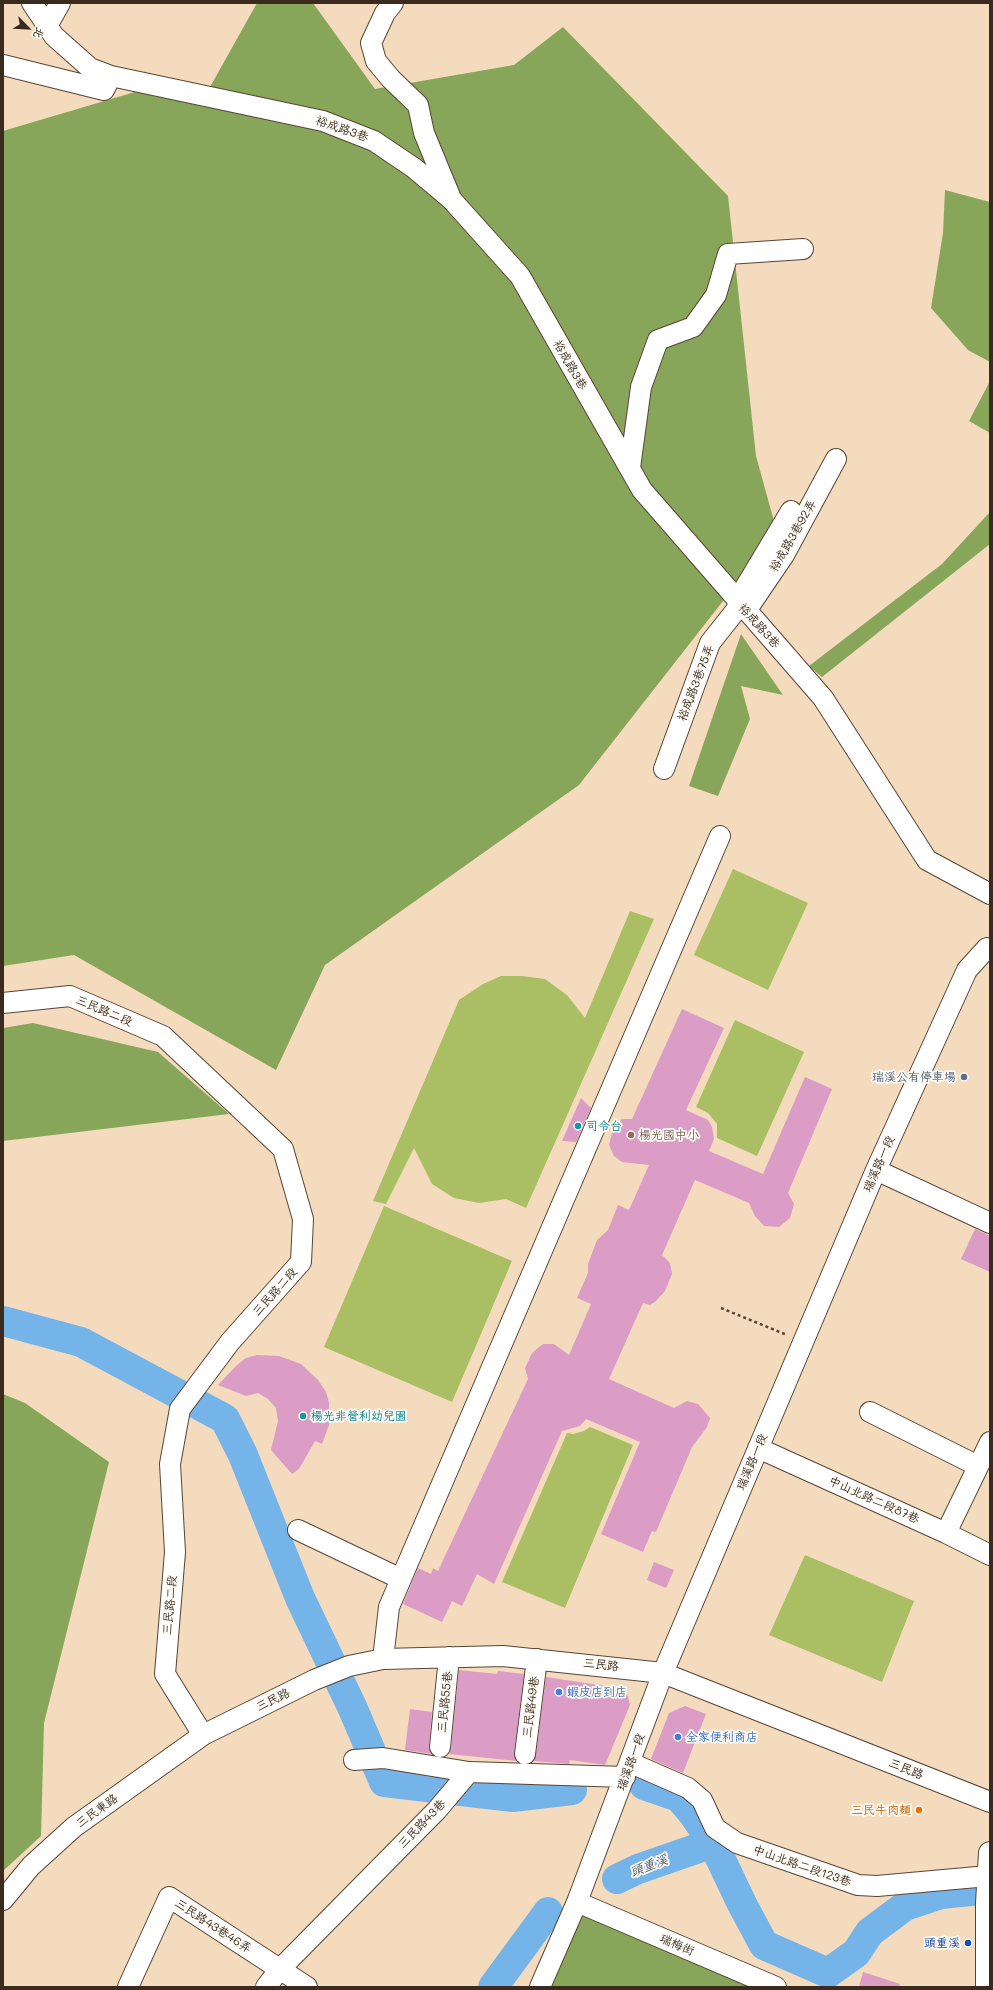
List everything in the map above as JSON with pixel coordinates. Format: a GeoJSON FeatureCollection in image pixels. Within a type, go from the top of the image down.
{"type":"FeatureCollection","features":[{"type":"Feature","properties":{"kind":"main road"},"geometry":{"type":"LineString","coordinates":[[987,1987],[987,1903],[990,1853]]}},
{"type":"Feature","properties":{"kind":"street","name":"裕成路3巷"},"geometry":{"type":"LineString","coordinates":[[32,3],[54,36],[90,68],[111,76],[323,121],[374,141],[414,168],[451,199],[520,276],[642,490],[741,606],[823,698],[927,860],[990,894]]}},
{"type":"Feature","properties":{"kind":"street"},"geometry":{"type":"LineString","coordinates":[[47,26],[60,3]]}},
{"type":"Feature","properties":{"kind":"street"},"geometry":{"type":"LineString","coordinates":[[393,3],[385,13],[371,43],[376,61],[391,79],[418,104],[424,133],[451,199]]}},
{"type":"Feature","properties":{"kind":"street"},"geometry":{"type":"LineString","coordinates":[[3,65],[104,90],[111,76]]}},
{"type":"Feature","properties":{"kind":"street"},"geometry":{"type":"LineString","coordinates":[[630,468],[641,387],[658,340],[694,327],[716,295],[728,254],[803,248]]}},
{"type":"Feature","properties":{"kind":"street","name":"裕成路3巷92弄"},"geometry":{"type":"LineString","coordinates":[[741,606],[784,555],[836,459]]}},
{"type":"Feature","properties":{"kind":"street"},"geometry":{"type":"LineString","coordinates":[[741,606],[791,511]]}},
{"type":"Feature","properties":{"kind":"street","name":"裕成路3巷75弄"},"geometry":{"type":"LineString","coordinates":[[664,769],[710,643],[741,606]]}},
{"type":"Feature","properties":{"kind":"street"},"geometry":{"type":"LineString","coordinates":[[383,1659],[389,1606],[720,836]]}},
{"type":"Feature","properties":{"kind":"street","name":"瑞溪路一段"},"geometry":{"type":"LineString","coordinates":[[540,1987],[578,1902],[663,1672],[876,1170],[967,970],[989,949]]}},
{"type":"Feature","properties":{"kind":"street","name":"三民路二段"},"geometry":{"type":"LineString","coordinates":[[3,1003],[70,996],[163,1036],[283,1149],[303,1219],[301,1262],[225,1348],[180,1409],[170,1464],[175,1552],[165,1674],[203,1735]]}},
{"type":"Feature","properties":{"kind":"street"},"geometry":{"type":"LineString","coordinates":[[876,1170],[990,1224]]}},
{"type":"Feature","properties":{"kind":"street"},"geometry":{"type":"LineString","coordinates":[[870,1412],[978,1466]]}},
{"type":"Feature","properties":{"kind":"street"},"geometry":{"type":"LineString","coordinates":[[946,1533],[990,1442]]}},
{"type":"Feature","properties":{"kind":"street","name":"中山北路二段87巷"},"geometry":{"type":"LineString","coordinates":[[758,1448],[946,1533],[990,1555]]}},
{"type":"Feature","properties":{"kind":"street"},"geometry":{"type":"LineString","coordinates":[[298,1530],[401,1579]]}},
{"type":"Feature","properties":{"kind":"street","name":"三民路"},"geometry":{"type":"LineString","coordinates":[[203,1735],[314,1680],[349,1666],[383,1659],[503,1656],[663,1672],[990,1802]]}},
{"type":"Feature","properties":{"kind":"street","name":"三民路55巷"},"geometry":{"type":"LineString","coordinates":[[440,1747],[449,1657]]}},
{"type":"Feature","properties":{"kind":"street","name":"三民路49巷"},"geometry":{"type":"LineString","coordinates":[[525,1754],[536,1659]]}},
{"type":"Feature","properties":{"kind":"street","name":"三民東路"},"geometry":{"type":"LineString","coordinates":[[3,1900],[31,1866],[74,1827],[203,1735]]}},
{"type":"Feature","properties":{"kind":"street"},"geometry":{"type":"LineString","coordinates":[[354,1760],[383,1758],[469,1772],[628,1770]]}},
{"type":"Feature","properties":{"kind":"street","name":"中山北路二段123巷"},"geometry":{"type":"LineString","coordinates":[[628,1770],[688,1788],[702,1800],[715,1828],[737,1843],[858,1885],[877,1886],[988,1876]]}},
{"type":"Feature","properties":{"kind":"street","name":"三民路43巷"},"geometry":{"type":"LineString","coordinates":[[266,1987],[280,1969],[437,1810],[469,1772]]}},
{"type":"Feature","properties":{"kind":"street","name":"三民路43巷46弄"},"geometry":{"type":"LineString","coordinates":[[128,1987],[169,1897],[280,1969]]}},
{"type":"Feature","properties":{"kind":"street","name":"瑞梅街"},"geometry":{"type":"LineString","coordinates":[[578,1902],[776,1987]]}},
{"type":"Feature","properties":{"kind":"street"},"geometry":{"type":"LineString","coordinates":[[280,1969],[307,1987]]}},
{"type":"Feature","properties":{"kind":"path"},"geometry":{"type":"LineString","coordinates":[[721,1308],[779,1332]]}},
{"type":"Feature","properties":{"kind":"green space"},"geometry":{"type":"Polygon","coordinates":[[[257,3],[313,3],[375,89],[514,65],[563,27],[728,196],[756,456],[777,532],[579,785],[325,965],[276,1070],[74,955],[3,966],[3,131],[155,86],[200,105],[257,3]]]}},
{"type":"Feature","properties":{"kind":"green space"},"geometry":{"type":"Polygon","coordinates":[[[945,190],[990,202],[990,362],[968,350],[931,308],[943,233],[945,190]]]}},
{"type":"Feature","properties":{"kind":"green space"},"geometry":{"type":"Polygon","coordinates":[[[990,381],[990,433],[969,421],[990,381]]]}},
{"type":"Feature","properties":{"kind":"green space"},"geometry":{"type":"Polygon","coordinates":[[[990,512],[990,544],[822,677],[809,666],[942,564],[990,512]]]}},
{"type":"Feature","properties":{"kind":"green space"},"geometry":{"type":"Polygon","coordinates":[[[741,634],[783,695],[741,686],[750,719],[718,796],[689,786],[741,634]]]}},
{"type":"Feature","properties":{"kind":"green space"},"geometry":{"type":"Polygon","coordinates":[[[733,869],[808,903],[768,990],[694,955],[733,869]]]}},
{"type":"Feature","properties":{"kind":"green space"},"geometry":{"type":"Polygon","coordinates":[[[630,911],[654,919],[526,1208],[506,1199],[479,1203],[454,1198],[432,1184],[414,1148],[386,1204],[373,1201],[459,1000],[483,984],[501,976],[522,976],[545,979],[567,995],[585,1018],[630,911]]]}},
{"type":"Feature","properties":{"kind":"green space"},"geometry":{"type":"Polygon","coordinates":[[[735,1020],[804,1052],[757,1156],[717,1138],[717,1124],[708,1113],[696,1107],[735,1020]]]}},
{"type":"Feature","properties":{"kind":"green space"},"geometry":{"type":"Polygon","coordinates":[[[33,1023],[158,1052],[229,1114],[3,1141],[3,1028],[33,1023]]]}},
{"type":"Feature","properties":{"kind":"green space"},"geometry":{"type":"Polygon","coordinates":[[[384,1206],[512,1261],[452,1402],[324,1347],[384,1206]]]}},
{"type":"Feature","properties":{"kind":"green space"},"geometry":{"type":"Polygon","coordinates":[[[3,1394],[25,1403],[109,1462],[44,1723],[41,1836],[3,1871],[3,1394]]]}},
{"type":"Feature","properties":{"kind":"green space"},"geometry":{"type":"Polygon","coordinates":[[[590,1427],[633,1445],[565,1608],[502,1582],[567,1433],[573,1434],[584,1431],[590,1427]]]}},
{"type":"Feature","properties":{"kind":"green space"},"geometry":{"type":"Polygon","coordinates":[[[805,1555],[914,1601],[882,1682],[769,1635],[805,1555]]]}},
{"type":"Feature","properties":{"kind":"green space"},"geometry":{"type":"Polygon","coordinates":[[[577,1902],[776,1987],[540,1987],[577,1902]]]}},
{"type":"Feature","properties":{"kind":"building"},"geometry":{"type":"Polygon","coordinates":[[[682,1009],[724,1028],[686,1110],[708,1120],[712,1127],[714,1139],[709,1151],[763,1174],[805,1077],[832,1089],[788,1193],[794,1204],[790,1218],[779,1227],[764,1226],[755,1216],[749,1203],[695,1180],[662,1255],[670,1263],[672,1274],[665,1291],[650,1305],[643,1303],[609,1379],[674,1408],[687,1401],[698,1404],[710,1418],[707,1427],[692,1447],[656,1532],[652,1531],[643,1552],[601,1534],[640,1442],[586,1419],[580,1426],[562,1431],[494,1584],[477,1574],[462,1606],[452,1601],[442,1622],[403,1604],[418,1568],[431,1574],[433,1568],[438,1571],[528,1379],[525,1368],[532,1353],[543,1344],[554,1344],[569,1355],[591,1304],[577,1298],[588,1273],[588,1264],[597,1240],[608,1230],[618,1205],[629,1210],[649,1165],[622,1162],[614,1156],[609,1145],[613,1129],[622,1119],[632,1119],[682,1009]]]}},
{"type":"Feature","properties":{"kind":"building","name":"司令台"},"geometry":{"type":"Polygon","coordinates":[[[581,1098],[591,1108],[576,1142],[562,1141],[581,1098]]]}},
{"type":"Feature","properties":{"kind":"building"},"geometry":{"type":"Polygon","coordinates":[[[975,1229],[990,1236],[990,1272],[961,1259],[975,1229]]]}},
{"type":"Feature","properties":{"kind":"building","name":"楊光非營利幼兒園"},"geometry":{"type":"Polygon","coordinates":[[[257,1355],[279,1356],[301,1364],[318,1380],[326,1392],[329,1402],[329,1425],[322,1444],[315,1441],[299,1469],[292,1474],[271,1450],[278,1421],[276,1408],[268,1399],[258,1393],[246,1396],[218,1385],[237,1365],[246,1358],[257,1355]]]}},
{"type":"Feature","properties":{"kind":"building"},"geometry":{"type":"Polygon","coordinates":[[[654,1562],[674,1570],[666,1588],[647,1580],[654,1562]]]}},
{"type":"Feature","properties":{"kind":"building"},"geometry":{"type":"Polygon","coordinates":[[[459,1670],[497,1674],[498,1671],[524,1674],[514,1753],[517,1761],[449,1754],[451,1748],[459,1670]]]}},
{"type":"Feature","properties":{"kind":"building"},"geometry":{"type":"Polygon","coordinates":[[[546,1677],[618,1688],[628,1696],[630,1705],[605,1765],[570,1760],[569,1764],[534,1761],[546,1677]]]}},
{"type":"Feature","properties":{"kind":"building","name":"全家便利商店"},"geometry":{"type":"Polygon","coordinates":[[[685,1706],[706,1714],[683,1773],[651,1759],[669,1713],[685,1706]]]}},
{"type":"Feature","properties":{"kind":"building"},"geometry":{"type":"Polygon","coordinates":[[[410,1709],[432,1712],[429,1746],[432,1754],[405,1750],[410,1709]]]}},
{"type":"Feature","properties":{"kind":"building"},"geometry":{"type":"Polygon","coordinates":[[[863,1972],[900,1984],[899,1987],[859,1987],[863,1972]]]}},
{"type":"Feature","properties":{"kind":"waterway"},"geometry":{"type":"LineString","coordinates":[[3,1321],[81,1342],[225,1419],[243,1455],[300,1598],[353,1709],[384,1782],[513,1797],[572,1790]]}},
{"type":"Feature","properties":{"kind":"waterway","name":"頭重溪"},"geometry":{"type":"LineString","coordinates":[[644,1785],[679,1797],[694,1815],[713,1843],[742,1904],[764,1945],[828,1973],[856,1953],[870,1932],[905,1906],[941,1894],[990,1889]]}},
{"type":"Feature","properties":{"kind":"waterway","name":"頭重溪"},"geometry":{"type":"LineString","coordinates":[[617,1879],[638,1869],[713,1843]]}},
{"type":"Feature","properties":{"kind":"waterway","name":"頭重溪"},"geometry":{"type":"LineString","coordinates":[[493,1987],[548,1912]]}},
{"type":"Feature","properties":{"kind":"place","name":"瑞溪公有停車場"},"geometry":{"type":"Point","coordinates":[964,1077]}},
{"type":"Feature","properties":{"kind":"place","name":"司令台"},"geometry":{"type":"Point","coordinates":[578,1126]}},
{"type":"Feature","properties":{"kind":"place","name":"楊光國中小"},"geometry":{"type":"Point","coordinates":[631,1135]}},
{"type":"Feature","properties":{"kind":"place","name":"楊光非營利幼兒園"},"geometry":{"type":"Point","coordinates":[303,1416]}},
{"type":"Feature","properties":{"kind":"place","name":"蝦皮店到店"},"geometry":{"type":"Point","coordinates":[559,1692]}},
{"type":"Feature","properties":{"kind":"place","name":"全家便利商店"},"geometry":{"type":"Point","coordinates":[678,1737]}},
{"type":"Feature","properties":{"kind":"place","name":"三民牛肉麵"},"geometry":{"type":"Point","coordinates":[919,1810]}},
{"type":"Feature","properties":{"kind":"place","name":"頭重溪"},"geometry":{"type":"Point","coordinates":[968,1943]}}]}
